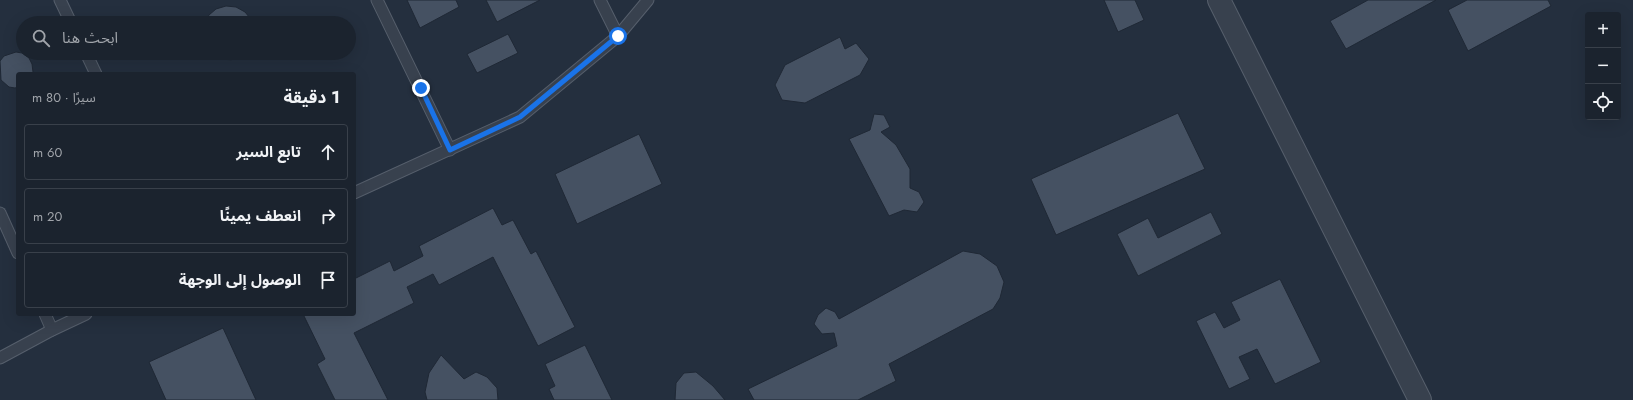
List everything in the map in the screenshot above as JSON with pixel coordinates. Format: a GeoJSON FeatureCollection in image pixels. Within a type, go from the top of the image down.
{"type":"FeatureCollection","features":[{"type":"Feature","properties":{"kind":"street"},"geometry":{"type":"LineString","coordinates":[[1219,0],[1420,400]]}},
{"type":"Feature","properties":{"kind":"lane"},"geometry":{"type":"LineString","coordinates":[[60,0],[68,16]]}},
{"type":"Feature","properties":{"kind":"lane"},"geometry":{"type":"LineString","coordinates":[[377,0],[450,150]]}},
{"type":"Feature","properties":{"kind":"lane"},"geometry":{"type":"LineString","coordinates":[[600,0],[618,36]]}},
{"type":"Feature","properties":{"kind":"lane"},"geometry":{"type":"LineString","coordinates":[[356,192],[520,117],[618,36],[648,0]]}},
{"type":"Feature","properties":{"kind":"lane"},"geometry":{"type":"LineString","coordinates":[[89,60],[95,72]]}},
{"type":"Feature","properties":{"kind":"lane"},"geometry":{"type":"LineString","coordinates":[[0,213],[16,249]]}},
{"type":"Feature","properties":{"kind":"lane"},"geometry":{"type":"LineString","coordinates":[[46,316],[52,330]]}},
{"type":"Feature","properties":{"kind":"lane"},"geometry":{"type":"LineString","coordinates":[[0,358],[82,316]]}},
{"type":"Feature","properties":{"kind":"building"},"geometry":{"type":"Polygon","coordinates":[[[407,0],[456,0],[459,7],[420,28],[407,0]]]}},
{"type":"Feature","properties":{"kind":"building"},"geometry":{"type":"Polygon","coordinates":[[[486,0],[540,0],[497,22],[486,0]]]}},
{"type":"Feature","properties":{"kind":"building"},"geometry":{"type":"Polygon","coordinates":[[[1104,0],[1135,0],[1144,20],[1118,32],[1104,0]]]}},
{"type":"Feature","properties":{"kind":"building"},"geometry":{"type":"Polygon","coordinates":[[[1368,0],[1436,0],[1346,49],[1330,21],[1368,0]]]}},
{"type":"Feature","properties":{"kind":"building"},"geometry":{"type":"Polygon","coordinates":[[[1467,0],[1548,0],[1551,6],[1468,51],[1448,10],[1467,0]]]}},
{"type":"Feature","properties":{"kind":"building"},"geometry":{"type":"Polygon","coordinates":[[[226,6],[236,7],[245,12],[248,16],[208,16],[216,9],[226,6]]]}},
{"type":"Feature","properties":{"kind":"building"},"geometry":{"type":"Polygon","coordinates":[[[508,34],[518,53],[477,73],[467,54],[508,34]]]}},
{"type":"Feature","properties":{"kind":"building"},"geometry":{"type":"Polygon","coordinates":[[[840,37],[845,49],[856,43],[869,59],[860,75],[805,103],[782,100],[775,85],[785,65],[840,37]]]}},
{"type":"Feature","properties":{"kind":"building"},"geometry":{"type":"Polygon","coordinates":[[[16,52],[16,60],[30,60],[32,64],[33,72],[16,72],[16,88],[9,87],[1,80],[0,61],[4,56],[16,52]]]}},
{"type":"Feature","properties":{"kind":"building"},"geometry":{"type":"Polygon","coordinates":[[[1178,113],[1205,169],[1056,235],[1031,179],[1178,113]]]}},
{"type":"Feature","properties":{"kind":"building"},"geometry":{"type":"Polygon","coordinates":[[[874,114],[884,115],[890,127],[881,132],[896,145],[910,169],[910,188],[919,192],[924,202],[917,212],[904,210],[889,216],[849,139],[870,130],[874,114]]]}},
{"type":"Feature","properties":{"kind":"building"},"geometry":{"type":"Polygon","coordinates":[[[639,134],[662,184],[577,224],[555,174],[639,134]]]}},
{"type":"Feature","properties":{"kind":"building"},"geometry":{"type":"Polygon","coordinates":[[[493,208],[502,225],[513,220],[531,254],[536,251],[575,327],[538,346],[493,257],[439,285],[433,274],[407,287],[414,303],[354,333],[388,400],[335,400],[317,364],[325,359],[304,316],[356,316],[356,278],[390,261],[394,271],[423,256],[419,246],[493,208]]]}},
{"type":"Feature","properties":{"kind":"building"},"geometry":{"type":"Polygon","coordinates":[[[1211,212],[1222,234],[1138,276],[1117,234],[1148,218],[1158,238],[1211,212]]]}},
{"type":"Feature","properties":{"kind":"building"},"geometry":{"type":"Polygon","coordinates":[[[963,251],[980,254],[997,266],[1004,282],[1000,298],[993,309],[889,364],[896,381],[858,400],[754,400],[748,389],[837,346],[834,333],[822,334],[814,324],[818,315],[826,308],[835,312],[839,319],[963,251]]]}},
{"type":"Feature","properties":{"kind":"building"},"geometry":{"type":"Polygon","coordinates":[[[1280,279],[1321,362],[1275,384],[1257,349],[1239,357],[1250,379],[1229,389],[1196,321],[1215,312],[1224,328],[1240,320],[1231,302],[1280,279]]]}},
{"type":"Feature","properties":{"kind":"building"},"geometry":{"type":"Polygon","coordinates":[[[223,328],[256,400],[166,400],[149,362],[223,328]]]}},
{"type":"Feature","properties":{"kind":"building"},"geometry":{"type":"Polygon","coordinates":[[[585,345],[612,400],[554,400],[549,389],[555,386],[545,364],[585,345]]]}},
{"type":"Feature","properties":{"kind":"building"},"geometry":{"type":"Polygon","coordinates":[[[441,355],[464,379],[476,372],[487,377],[497,388],[498,400],[427,400],[425,392],[429,373],[441,355]]]}},
{"type":"Feature","properties":{"kind":"building"},"geometry":{"type":"Polygon","coordinates":[[[696,372],[713,386],[725,400],[675,400],[676,383],[684,373],[696,372]]]}},
{"type":"Feature","properties":{"kind":"route"},"geometry":{"type":"LineString","coordinates":[[421,88],[450,150],[520,117],[618,36]]}}]}
